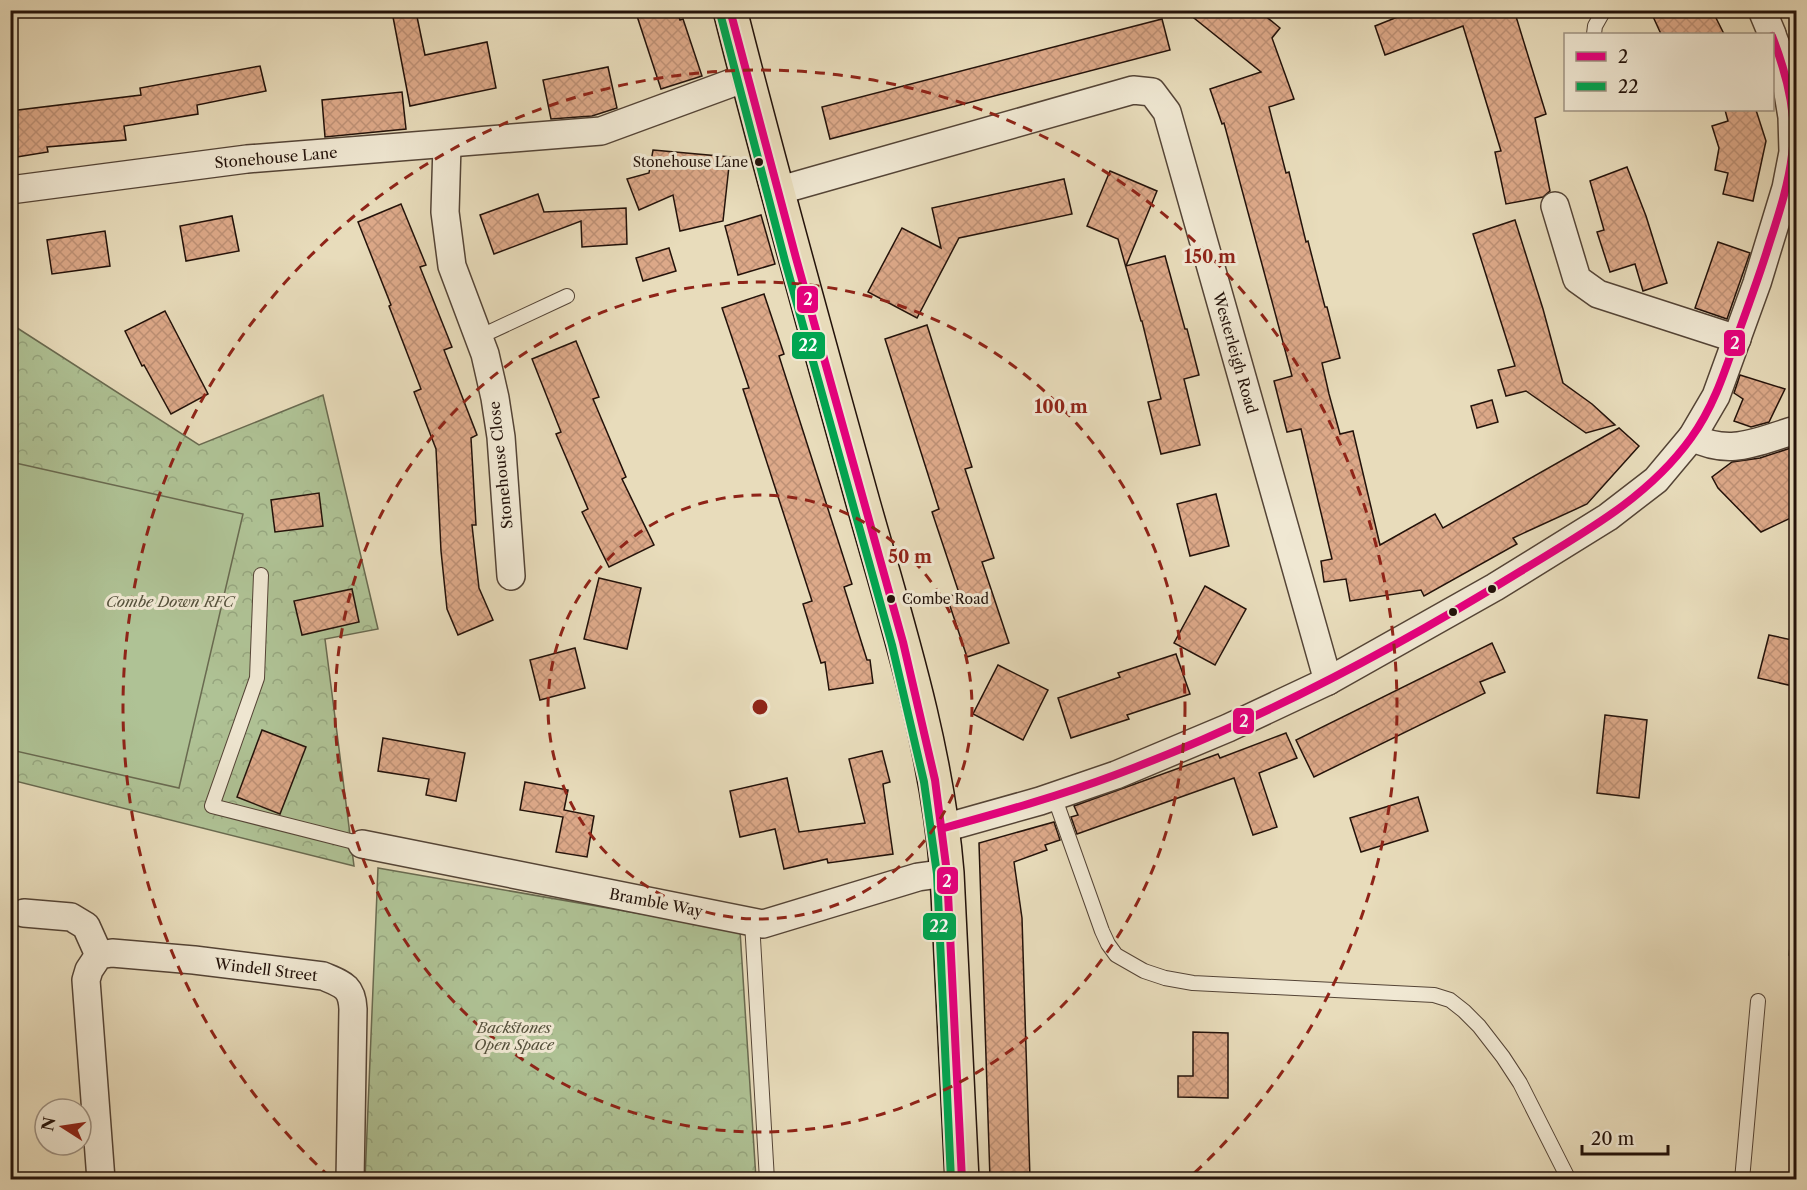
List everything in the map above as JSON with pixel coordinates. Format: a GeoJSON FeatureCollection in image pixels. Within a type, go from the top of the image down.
{"type":"FeatureCollection","features":[{"type":"Feature","properties":{"kind":"main road"},"geometry":{"type":"LineString","coordinates":[[730,10],[777,190],[915,690],[944,828],[962,1179]]}},
{"type":"Feature","properties":{"kind":"street"},"geometry":{"type":"LineString","coordinates":[[1762,10],[1771,33]]}},
{"type":"Feature","properties":{"kind":"street"},"geometry":{"type":"LineString","coordinates":[[944,828],[1054,796],[1116,775],[1228,728],[1328,681],[1495,587],[1608,517],[1656,480],[1692,436],[1716,396],[1757,283],[1786,188],[1792,152],[1792,83],[1774,40]]}},
{"type":"Feature","properties":{"kind":"street","name":"Stonehouse Lane"},"geometry":{"type":"LineString","coordinates":[[10,190],[247,159],[447,145],[601,131],[748,77]]}},
{"type":"Feature","properties":{"kind":"street","name":"Westerleigh Road"},"geometry":{"type":"LineString","coordinates":[[777,190],[1133,90],[1152,92],[1167,112],[1328,681]]}},
{"type":"Feature","properties":{"kind":"street","name":"Stonehouse Close"},"geometry":{"type":"LineString","coordinates":[[447,145],[445,212],[452,266],[485,354],[495,398],[501,437],[511,576]]}},
{"type":"Feature","properties":{"kind":"street"},"geometry":{"type":"LineString","coordinates":[[1555,206],[1577,279],[1598,294],[1737,339]]}},
{"type":"Feature","properties":{"kind":"street"},"geometry":{"type":"LineString","coordinates":[[1692,436],[1708,445],[1737,447],[1797,430]]}},
{"type":"Feature","properties":{"kind":"street","name":"Bramble Way"},"geometry":{"type":"LineString","coordinates":[[362,844],[763,924],[918,877],[948,873]]}},
{"type":"Feature","properties":{"kind":"street"},"geometry":{"type":"LineString","coordinates":[[24,913],[71,917],[86,926],[99,955],[89,970],[86,980],[101,1179]]}},
{"type":"Feature","properties":{"kind":"street","name":"Windell Street"},"geometry":{"type":"LineString","coordinates":[[99,955],[112,953],[194,960],[323,976],[343,984],[352,996],[353,1009],[350,1179]]}},
{"type":"Feature","properties":{"kind":"lane"},"geometry":{"type":"LineString","coordinates":[[1594,33],[1595,26],[1604,10]]}},
{"type":"Feature","properties":{"kind":"lane"},"geometry":{"type":"LineString","coordinates":[[479,336],[567,296]]}},
{"type":"Feature","properties":{"kind":"lane"},"geometry":{"type":"LineString","coordinates":[[261,575],[257,678],[212,806],[362,844]]}},
{"type":"Feature","properties":{"kind":"lane"},"geometry":{"type":"LineString","coordinates":[[1054,796],[1102,931],[1116,955],[1144,971],[1193,982],[1434,995],[1450,1000],[1479,1026],[1520,1083],[1569,1179]]}},
{"type":"Feature","properties":{"kind":"lane"},"geometry":{"type":"LineString","coordinates":[[752,922],[767,1179]]}},
{"type":"Feature","properties":{"kind":"lane"},"geometry":{"type":"LineString","coordinates":[[1742,1179],[1758,1001]]}},
{"type":"Feature","properties":{"kind":"green space","name":"Combe Down RFC"},"geometry":{"type":"Polygon","coordinates":[[[11,324],[199,445],[323,395],[378,629],[325,639],[354,866],[11,780],[11,324]]]}},
{"type":"Feature","properties":{"kind":"green space"},"geometry":{"type":"Polygon","coordinates":[[[11,462],[243,514],[179,788],[11,750],[11,462]]]}},
{"type":"Feature","properties":{"kind":"green space","name":"Backstones Open Space"},"geometry":{"type":"Polygon","coordinates":[[[378,868],[740,931],[756,1179],[365,1180],[378,868]]]}},
{"type":"Feature","properties":{"kind":"green space"},"geometry":{"type":"Polygon","coordinates":[[[1796,892],[1796,956],[1789,955],[1796,892]]]}},
{"type":"Feature","properties":{"kind":"building"},"geometry":{"type":"Polygon","coordinates":[[[635,10],[677,10],[680,20],[683,19],[702,76],[661,89],[635,10]]]}},
{"type":"Feature","properties":{"kind":"building"},"geometry":{"type":"Polygon","coordinates":[[[1184,10],[1258,10],[1280,28],[1272,38],[1294,99],[1269,107],[1340,358],[1322,363],[1329,394],[1340,434],[1353,431],[1380,545],[1435,514],[1443,528],[1619,428],[1639,446],[1587,504],[1513,538],[1517,544],[1424,596],[1421,590],[1350,601],[1346,579],[1324,582],[1321,561],[1332,559],[1301,429],[1287,432],[1274,381],[1292,376],[1224,123],[1222,124],[1210,89],[1261,72],[1184,10]]]}},
{"type":"Feature","properties":{"kind":"building"},"geometry":{"type":"Polygon","coordinates":[[[1415,10],[1514,10],[1546,114],[1535,118],[1550,191],[1543,197],[1506,204],[1495,152],[1501,151],[1463,26],[1385,55],[1375,26],[1415,10]]]}},
{"type":"Feature","properties":{"kind":"building"},"geometry":{"type":"Polygon","coordinates":[[[1650,10],[1712,10],[1724,33],[1661,33],[1650,10]]]}},
{"type":"Feature","properties":{"kind":"building"},"geometry":{"type":"Polygon","coordinates":[[[416,12],[425,55],[487,42],[496,88],[410,106],[393,17],[416,12]]]}},
{"type":"Feature","properties":{"kind":"building"},"geometry":{"type":"Polygon","coordinates":[[[1162,19],[1170,50],[830,139],[822,107],[1162,19]]]}},
{"type":"Feature","properties":{"kind":"building"},"geometry":{"type":"Polygon","coordinates":[[[260,66],[266,91],[197,105],[198,114],[124,126],[126,140],[47,147],[48,152],[10,158],[10,111],[141,95],[140,88],[260,66]]]}},
{"type":"Feature","properties":{"kind":"building"},"geometry":{"type":"Polygon","coordinates":[[[608,67],[617,108],[592,116],[551,119],[543,80],[608,67]]]}},
{"type":"Feature","properties":{"kind":"building"},"geometry":{"type":"Polygon","coordinates":[[[402,92],[406,129],[325,137],[322,100],[402,92]]]}},
{"type":"Feature","properties":{"kind":"building"},"geometry":{"type":"Polygon","coordinates":[[[1725,111],[1756,111],[1766,141],[1753,201],[1723,194],[1728,173],[1715,170],[1719,148],[1712,126],[1728,121],[1725,111]]]}},
{"type":"Feature","properties":{"kind":"building"},"geometry":{"type":"Polygon","coordinates":[[[653,150],[730,157],[723,221],[680,231],[673,195],[639,210],[627,179],[649,173],[653,150]]]}},
{"type":"Feature","properties":{"kind":"building"},"geometry":{"type":"Polygon","coordinates":[[[1627,167],[1646,216],[1667,283],[1643,291],[1635,264],[1610,272],[1597,232],[1604,230],[1590,181],[1627,167]]]}},
{"type":"Feature","properties":{"kind":"building"},"geometry":{"type":"Polygon","coordinates":[[[1110,171],[1157,191],[1126,266],[1165,256],[1199,375],[1184,379],[1200,445],[1161,454],[1148,402],[1161,399],[1142,321],[1118,239],[1087,226],[1110,171]]]}},
{"type":"Feature","properties":{"kind":"building"},"geometry":{"type":"Polygon","coordinates":[[[1064,179],[1072,214],[959,238],[917,318],[868,292],[902,228],[941,248],[932,208],[1064,179]]]}},
{"type":"Feature","properties":{"kind":"building"},"geometry":{"type":"Polygon","coordinates":[[[538,194],[544,212],[626,208],[627,244],[582,247],[581,221],[494,254],[480,215],[538,194]]]}},
{"type":"Feature","properties":{"kind":"building"},"geometry":{"type":"Polygon","coordinates":[[[401,204],[426,265],[420,267],[452,347],[444,350],[477,435],[471,438],[476,525],[472,525],[479,588],[493,620],[458,635],[447,609],[441,551],[436,449],[414,392],[421,389],[358,222],[401,204]]]}},
{"type":"Feature","properties":{"kind":"building"},"geometry":{"type":"Polygon","coordinates":[[[761,215],[775,264],[738,275],[725,226],[761,215]]]}},
{"type":"Feature","properties":{"kind":"building"},"geometry":{"type":"Polygon","coordinates":[[[232,216],[239,251],[186,261],[180,226],[232,216]]]}},
{"type":"Feature","properties":{"kind":"building"},"geometry":{"type":"Polygon","coordinates":[[[1515,220],[1563,383],[1592,404],[1615,425],[1586,433],[1526,391],[1506,396],[1498,370],[1515,366],[1473,234],[1515,220]]]}},
{"type":"Feature","properties":{"kind":"building"},"geometry":{"type":"Polygon","coordinates":[[[105,231],[110,266],[52,274],[47,240],[105,231]]]}},
{"type":"Feature","properties":{"kind":"building"},"geometry":{"type":"Polygon","coordinates":[[[1718,242],[1750,253],[1727,319],[1695,308],[1718,242]]]}},
{"type":"Feature","properties":{"kind":"building"},"geometry":{"type":"Polygon","coordinates":[[[669,248],[676,271],[643,281],[636,258],[669,248]]]}},
{"type":"Feature","properties":{"kind":"building"},"geometry":{"type":"Polygon","coordinates":[[[764,294],[784,354],[779,356],[852,584],[844,587],[867,660],[870,660],[873,683],[829,690],[825,662],[821,663],[803,604],[812,601],[743,389],[749,388],[722,308],[764,294]]]}},
{"type":"Feature","properties":{"kind":"building"},"geometry":{"type":"Polygon","coordinates":[[[165,311],[208,394],[171,414],[144,365],[142,366],[125,331],[165,311]]]}},
{"type":"Feature","properties":{"kind":"building"},"geometry":{"type":"Polygon","coordinates":[[[927,325],[972,467],[965,469],[994,558],[982,562],[1009,643],[967,657],[947,597],[959,593],[932,512],[939,509],[885,339],[927,325]]]}},
{"type":"Feature","properties":{"kind":"building"},"geometry":{"type":"Polygon","coordinates":[[[576,341],[599,397],[593,399],[626,477],[622,479],[654,545],[609,567],[582,512],[588,509],[556,434],[561,432],[532,359],[576,341]]]}},
{"type":"Feature","properties":{"kind":"building"},"geometry":{"type":"Polygon","coordinates":[[[1740,375],[1785,389],[1769,422],[1751,427],[1734,421],[1743,399],[1734,393],[1740,375]]]}},
{"type":"Feature","properties":{"kind":"building"},"geometry":{"type":"Polygon","coordinates":[[[1492,400],[1498,422],[1477,428],[1471,406],[1492,400]]]}},
{"type":"Feature","properties":{"kind":"building"},"geometry":{"type":"Polygon","coordinates":[[[1797,446],[1797,515],[1761,532],[1718,488],[1712,477],[1732,462],[1760,458],[1797,446]]]}},
{"type":"Feature","properties":{"kind":"building"},"geometry":{"type":"Polygon","coordinates":[[[319,493],[323,526],[275,532],[271,500],[319,493]]]}},
{"type":"Feature","properties":{"kind":"building"},"geometry":{"type":"Polygon","coordinates":[[[1216,494],[1229,546],[1190,556],[1177,504],[1216,494]]]}},
{"type":"Feature","properties":{"kind":"building"},"geometry":{"type":"Polygon","coordinates":[[[599,578],[641,588],[627,649],[584,639],[599,578]]]}},
{"type":"Feature","properties":{"kind":"building"},"geometry":{"type":"Polygon","coordinates":[[[1205,586],[1246,609],[1215,665],[1174,643],[1205,586]]]}},
{"type":"Feature","properties":{"kind":"building"},"geometry":{"type":"Polygon","coordinates":[[[352,589],[359,622],[302,635],[294,601],[352,589]]]}},
{"type":"Feature","properties":{"kind":"building"},"geometry":{"type":"Polygon","coordinates":[[[1769,635],[1797,641],[1797,687],[1758,678],[1769,635]]]}},
{"type":"Feature","properties":{"kind":"building"},"geometry":{"type":"Polygon","coordinates":[[[1492,643],[1505,672],[1480,682],[1485,693],[1314,777],[1296,740],[1492,643]]]}},
{"type":"Feature","properties":{"kind":"building"},"geometry":{"type":"Polygon","coordinates":[[[575,648],[585,688],[540,700],[530,660],[575,648]]]}},
{"type":"Feature","properties":{"kind":"building"},"geometry":{"type":"Polygon","coordinates":[[[1176,654],[1190,694],[1127,715],[1129,719],[1071,738],[1058,698],[1120,677],[1118,673],[1176,654]]]}},
{"type":"Feature","properties":{"kind":"building"},"geometry":{"type":"Polygon","coordinates":[[[998,665],[1048,690],[1023,740],[973,714],[998,665]]]}},
{"type":"Feature","properties":{"kind":"building"},"geometry":{"type":"Polygon","coordinates":[[[1605,715],[1647,720],[1639,798],[1597,793],[1605,715]]]}},
{"type":"Feature","properties":{"kind":"building"},"geometry":{"type":"Polygon","coordinates":[[[262,730],[306,747],[280,814],[237,797],[262,730]]]}},
{"type":"Feature","properties":{"kind":"building"},"geometry":{"type":"Polygon","coordinates":[[[1286,733],[1297,758],[1259,773],[1277,827],[1253,835],[1234,778],[1077,834],[1071,817],[1078,815],[1074,806],[1218,754],[1220,758],[1286,733]]]}},
{"type":"Feature","properties":{"kind":"building"},"geometry":{"type":"Polygon","coordinates":[[[383,738],[465,753],[456,801],[426,795],[429,779],[378,771],[383,738]]]}},
{"type":"Feature","properties":{"kind":"building"},"geometry":{"type":"Polygon","coordinates":[[[882,751],[890,782],[883,784],[893,854],[828,863],[827,859],[784,869],[775,829],[740,837],[730,791],[787,778],[799,832],[865,823],[849,759],[882,751]]]}},
{"type":"Feature","properties":{"kind":"building"},"geometry":{"type":"Polygon","coordinates":[[[525,782],[568,790],[564,810],[594,816],[587,857],[556,852],[563,817],[520,810],[525,782]]]}},
{"type":"Feature","properties":{"kind":"building"},"geometry":{"type":"Polygon","coordinates":[[[1418,797],[1428,831],[1361,852],[1350,818],[1418,797]]]}},
{"type":"Feature","properties":{"kind":"building"},"geometry":{"type":"Polygon","coordinates":[[[1054,822],[1060,840],[1045,845],[1047,850],[1014,862],[1022,918],[1030,1179],[990,1179],[979,843],[1054,822]]]}},
{"type":"Feature","properties":{"kind":"building"},"geometry":{"type":"Polygon","coordinates":[[[1193,1032],[1228,1033],[1228,1098],[1178,1097],[1178,1076],[1193,1076],[1193,1032]]]}},
{"type":"Feature","properties":{"kind":"transit line","name":"2"},"geometry":{"type":"LineString","coordinates":[[730,10],[796,258],[903,642],[935,780],[947,873],[962,1180]]}},
{"type":"Feature","properties":{"kind":"transit line","name":"22"},"geometry":{"type":"LineString","coordinates":[[720,13],[785,261],[892,645],[924,782],[937,874],[951,1180]]}},
{"type":"Feature","properties":{"kind":"transit line","name":"2"},"geometry":{"type":"LineString","coordinates":[[944,828],[1052,797],[1115,775],[1220,732],[1323,683],[1424,629],[1591,528],[1655,479],[1691,438],[1716,393],[1758,277],[1785,193],[1792,155],[1792,110],[1786,79],[1774,42]]}},
{"type":"Feature","properties":{"kind":"place","name":"Stonehouse Lane"},"geometry":{"type":"Point","coordinates":[759,162]}},
{"type":"Feature","properties":{"kind":"place","name":"Combe Road"},"geometry":{"type":"Point","coordinates":[891,599]}}]}
